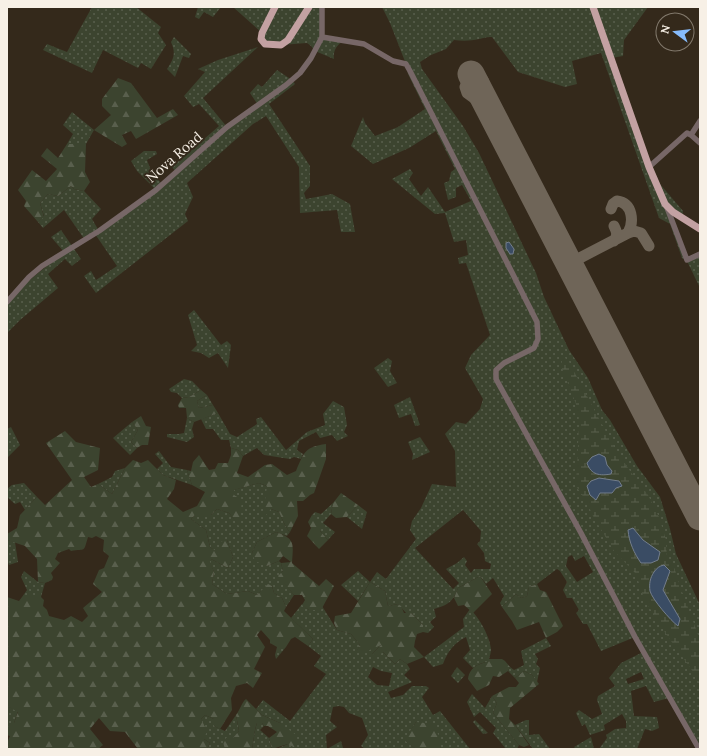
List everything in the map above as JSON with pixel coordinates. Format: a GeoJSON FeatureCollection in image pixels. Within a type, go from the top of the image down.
{"type":"FeatureCollection","features":[{"type":"Feature","properties":{"kind":"main road"},"geometry":{"type":"LineString","coordinates":[[275,7],[262,33],[261,39],[265,44],[281,45],[288,40],[309,7]]}},
{"type":"Feature","properties":{"kind":"main road"},"geometry":{"type":"LineString","coordinates":[[593,7],[649,167],[665,204],[674,212],[700,229]]}},
{"type":"Feature","properties":{"kind":"street","name":"Nova Road"},"geometry":{"type":"LineString","coordinates":[[7,302],[29,276],[42,266],[99,231],[156,190],[227,128],[300,73],[311,58],[322,37],[322,7]]}},
{"type":"Feature","properties":{"kind":"street"},"geometry":{"type":"LineString","coordinates":[[322,37],[364,44],[392,60],[406,64],[410,71],[537,322],[538,339],[534,348],[504,363],[496,370],[496,379],[581,533],[635,637],[699,749]]}},
{"type":"Feature","properties":{"kind":"street"},"geometry":{"type":"LineString","coordinates":[[691,135],[700,121]]}},
{"type":"Feature","properties":{"kind":"street"},"geometry":{"type":"LineString","coordinates":[[649,167],[687,133],[700,143]]}},
{"type":"Feature","properties":{"kind":"street"},"geometry":{"type":"LineString","coordinates":[[665,204],[687,260],[700,254]]}},
{"type":"Feature","properties":{"kind":"green space"},"geometry":{"type":"Polygon","coordinates":[[[92,7],[136,7],[161,27],[158,33],[166,45],[151,69],[141,63],[138,68],[103,50],[92,73],[43,50],[47,44],[67,52],[92,7]]]}},
{"type":"Feature","properties":{"kind":"green space"},"geometry":{"type":"Polygon","coordinates":[[[198,7],[221,7],[213,17],[204,12],[199,19],[195,17],[198,7]]]}},
{"type":"Feature","properties":{"kind":"green space"},"geometry":{"type":"Polygon","coordinates":[[[233,7],[322,7],[323,37],[343,41],[336,49],[334,59],[315,51],[307,43],[281,45],[265,44],[262,33],[233,7]]]}},
{"type":"Feature","properties":{"kind":"green space"},"geometry":{"type":"Polygon","coordinates":[[[382,7],[648,7],[624,40],[623,56],[611,58],[649,167],[652,165],[660,184],[683,211],[682,219],[666,205],[687,260],[700,254],[700,288],[687,261],[682,258],[670,224],[659,218],[601,53],[572,61],[577,84],[565,87],[518,72],[492,37],[476,40],[454,40],[446,49],[431,55],[420,62],[422,69],[463,126],[479,153],[536,273],[544,297],[569,350],[588,378],[602,410],[610,420],[637,466],[660,497],[676,554],[700,605],[700,749],[669,698],[654,702],[646,686],[631,691],[634,716],[657,717],[659,728],[652,731],[645,729],[637,749],[599,749],[607,738],[606,735],[615,729],[626,728],[626,721],[622,714],[604,725],[605,730],[590,735],[585,724],[582,726],[576,713],[579,710],[592,719],[602,714],[597,700],[598,696],[615,686],[609,678],[621,663],[643,652],[635,637],[601,651],[587,624],[583,624],[576,613],[579,610],[572,598],[567,598],[563,590],[567,582],[557,569],[537,584],[529,587],[527,596],[521,598],[516,594],[502,607],[500,603],[504,596],[493,578],[486,584],[480,576],[458,588],[452,600],[443,606],[434,609],[436,617],[430,622],[434,627],[428,633],[423,632],[423,625],[411,613],[406,613],[398,604],[388,606],[385,591],[370,582],[377,572],[386,579],[416,539],[410,530],[412,521],[421,508],[432,484],[456,487],[455,451],[445,434],[456,422],[466,424],[480,409],[483,399],[465,368],[471,355],[490,335],[466,263],[459,264],[458,258],[468,255],[466,240],[454,242],[445,213],[435,214],[392,179],[410,169],[413,173],[409,179],[421,196],[428,187],[445,212],[471,201],[462,185],[456,188],[456,197],[448,200],[444,183],[449,181],[451,172],[455,169],[436,131],[409,148],[373,164],[351,146],[363,117],[365,123],[375,136],[398,127],[425,109],[408,74],[406,64],[382,7]],[[463,510],[415,548],[453,589],[459,583],[446,569],[464,557],[467,561],[465,565],[471,573],[474,569],[490,569],[491,564],[485,561],[484,553],[477,544],[480,541],[481,531],[463,510]],[[572,555],[568,557],[566,566],[577,582],[593,572],[584,556],[575,561],[572,555]],[[641,672],[626,679],[628,684],[644,679],[641,672]]]}},
{"type":"Feature","properties":{"kind":"green space"},"geometry":{"type":"Polygon","coordinates":[[[174,37],[191,54],[189,58],[183,56],[175,77],[167,69],[174,56],[171,42],[174,37]]]}},
{"type":"Feature","properties":{"kind":"green space"},"geometry":{"type":"Polygon","coordinates":[[[258,47],[203,98],[227,127],[258,105],[250,93],[258,84],[262,87],[277,70],[292,80],[295,84],[269,104],[310,166],[310,186],[304,193],[306,199],[332,194],[350,204],[355,232],[341,232],[337,210],[300,213],[299,167],[266,116],[253,124],[187,183],[193,197],[185,214],[188,221],[96,293],[84,276],[91,271],[96,280],[117,266],[95,234],[85,240],[64,210],[43,228],[38,222],[44,216],[40,203],[48,194],[58,196],[71,186],[74,189],[84,191],[101,209],[92,219],[99,231],[156,190],[137,171],[131,161],[144,151],[156,151],[157,154],[147,160],[152,173],[162,184],[176,172],[172,167],[219,126],[199,104],[193,107],[184,96],[205,72],[198,69],[218,60],[258,47]]]}},
{"type":"Feature","properties":{"kind":"green space"},"geometry":{"type":"Polygon","coordinates":[[[118,78],[131,83],[157,118],[173,109],[178,115],[136,139],[131,131],[122,135],[127,144],[122,147],[94,130],[111,115],[102,106],[102,99],[118,78]]]}},
{"type":"Feature","properties":{"kind":"green space"},"geometry":{"type":"Polygon","coordinates":[[[72,112],[94,130],[86,144],[67,144],[73,134],[63,125],[72,112]]]}},
{"type":"Feature","properties":{"kind":"green space"},"geometry":{"type":"Polygon","coordinates":[[[67,144],[86,144],[85,172],[90,182],[84,191],[74,189],[71,186],[58,196],[48,194],[40,203],[44,217],[38,222],[24,206],[26,201],[18,190],[32,170],[46,181],[57,169],[41,156],[47,148],[58,158],[67,144]]]}},
{"type":"Feature","properties":{"kind":"green space"},"geometry":{"type":"Polygon","coordinates":[[[61,230],[81,259],[72,266],[65,259],[48,274],[58,288],[7,333],[7,302],[16,291],[64,252],[51,237],[61,230]]]}},
{"type":"Feature","properties":{"kind":"green space"},"geometry":{"type":"Polygon","coordinates":[[[194,310],[221,345],[227,341],[231,345],[228,368],[218,353],[209,358],[201,353],[191,351],[197,345],[188,315],[194,310]]]}},
{"type":"Feature","properties":{"kind":"green space"},"geometry":{"type":"Polygon","coordinates":[[[563,356],[569,362],[614,447],[648,495],[659,517],[666,540],[667,559],[674,567],[700,640],[700,684],[644,599],[636,574],[614,551],[576,486],[579,425],[576,404],[561,366],[563,356]],[[599,454],[592,457],[612,471],[607,465],[605,457],[599,454]],[[591,481],[587,486],[590,495],[600,492],[612,493],[591,481]],[[633,528],[629,539],[637,558],[660,552],[643,540],[633,528]],[[663,590],[655,600],[672,622],[678,626],[680,619],[663,590]]]}},
{"type":"Feature","properties":{"kind":"green space"},"geometry":{"type":"Polygon","coordinates":[[[388,358],[392,361],[390,371],[397,383],[388,387],[374,368],[388,358]]]}},
{"type":"Feature","properties":{"kind":"green space"},"geometry":{"type":"Polygon","coordinates":[[[184,379],[192,381],[201,390],[189,397],[182,398],[177,393],[171,392],[169,389],[184,379]]]}},
{"type":"Feature","properties":{"kind":"green space"},"geometry":{"type":"Polygon","coordinates":[[[201,390],[207,395],[197,401],[199,408],[213,405],[218,413],[194,422],[187,418],[186,408],[179,408],[178,405],[182,398],[189,397],[201,390]]]}},
{"type":"Feature","properties":{"kind":"green space"},"geometry":{"type":"Polygon","coordinates":[[[207,395],[213,405],[199,408],[197,401],[207,395]]]}},
{"type":"Feature","properties":{"kind":"green space"},"geometry":{"type":"Polygon","coordinates":[[[410,397],[420,425],[415,426],[411,414],[399,418],[394,405],[410,397]]]}},
{"type":"Feature","properties":{"kind":"green space"},"geometry":{"type":"Polygon","coordinates":[[[333,401],[344,407],[347,425],[344,432],[348,436],[337,441],[332,435],[320,438],[316,432],[299,441],[297,450],[303,454],[301,459],[294,457],[290,459],[264,455],[257,448],[243,456],[238,450],[231,448],[229,440],[221,440],[213,429],[206,429],[201,419],[218,413],[230,434],[237,437],[257,424],[256,419],[261,417],[286,450],[307,432],[325,425],[323,414],[333,401]]]}},
{"type":"Feature","properties":{"kind":"green space"},"geometry":{"type":"Polygon","coordinates":[[[141,416],[146,426],[151,427],[148,445],[142,445],[137,448],[131,442],[138,430],[132,422],[141,416]]]}},
{"type":"Feature","properties":{"kind":"green space"},"geometry":{"type":"Polygon","coordinates":[[[187,418],[194,422],[192,429],[194,437],[187,442],[167,437],[167,434],[184,433],[187,418]]]}},
{"type":"Feature","properties":{"kind":"green space"},"geometry":{"type":"Polygon","coordinates":[[[132,422],[138,430],[131,442],[137,448],[130,455],[113,438],[132,422]]]}},
{"type":"Feature","properties":{"kind":"green space"},"geometry":{"type":"Polygon","coordinates":[[[11,427],[20,445],[7,458],[7,429],[11,427]]]}},
{"type":"Feature","properties":{"kind":"green space"},"geometry":{"type":"Polygon","coordinates":[[[65,431],[76,442],[100,448],[98,470],[84,477],[91,487],[98,484],[112,494],[125,468],[133,460],[141,463],[148,460],[163,475],[176,480],[174,489],[167,499],[183,512],[197,506],[205,492],[192,485],[187,470],[191,471],[193,462],[199,455],[209,470],[215,469],[218,463],[228,463],[231,455],[231,448],[238,450],[243,456],[237,473],[248,477],[265,465],[272,464],[287,475],[296,471],[303,455],[309,449],[326,444],[326,459],[314,493],[303,501],[297,501],[298,516],[290,532],[279,512],[271,509],[266,515],[263,515],[267,486],[259,483],[234,490],[234,495],[242,500],[239,526],[229,513],[217,509],[211,515],[195,515],[191,519],[206,530],[210,547],[220,554],[219,542],[227,540],[233,557],[228,568],[209,559],[214,572],[212,584],[227,594],[248,591],[257,595],[268,584],[272,586],[274,593],[282,598],[286,607],[284,611],[313,639],[308,646],[295,637],[291,639],[286,647],[277,647],[270,643],[270,640],[261,630],[257,635],[265,647],[254,669],[262,673],[253,688],[247,683],[236,686],[231,698],[232,710],[220,729],[214,726],[214,719],[205,715],[201,719],[207,731],[204,739],[210,743],[207,749],[138,749],[125,732],[110,731],[99,718],[90,729],[103,745],[98,749],[7,749],[7,743],[10,736],[7,735],[7,723],[14,723],[18,712],[7,706],[7,597],[19,601],[22,597],[41,597],[44,600],[43,606],[47,610],[49,616],[64,620],[71,616],[82,622],[88,616],[83,608],[102,592],[93,584],[99,570],[104,568],[109,556],[103,551],[104,540],[96,536],[92,538],[88,537],[83,549],[71,551],[69,549],[58,553],[55,559],[60,563],[51,573],[53,577],[52,580],[45,583],[38,582],[37,559],[25,546],[7,540],[7,534],[17,528],[20,515],[37,497],[45,505],[72,480],[46,443],[65,431]]]}},
{"type":"Feature","properties":{"kind":"green space"},"geometry":{"type":"Polygon","coordinates":[[[420,437],[430,452],[412,460],[413,454],[408,442],[420,437]]]}},
{"type":"Feature","properties":{"kind":"green space"},"geometry":{"type":"Polygon","coordinates":[[[159,451],[171,467],[187,470],[192,485],[163,475],[157,469],[163,463],[155,454],[159,451]]]}},
{"type":"Feature","properties":{"kind":"green space"},"geometry":{"type":"Polygon","coordinates":[[[125,468],[112,494],[98,484],[112,477],[115,471],[125,468]]]}},
{"type":"Feature","properties":{"kind":"green space"},"geometry":{"type":"Polygon","coordinates":[[[24,483],[37,497],[25,510],[20,502],[15,504],[7,497],[7,489],[12,485],[24,483]]]}},
{"type":"Feature","properties":{"kind":"green space"},"geometry":{"type":"Polygon","coordinates":[[[259,483],[267,486],[271,509],[279,512],[290,532],[287,536],[276,532],[257,542],[252,553],[267,566],[279,561],[281,563],[283,571],[279,576],[294,595],[286,607],[282,598],[274,593],[272,586],[268,585],[257,595],[248,591],[227,594],[212,584],[214,572],[208,559],[211,559],[228,568],[233,557],[227,540],[220,555],[210,547],[206,530],[191,519],[195,515],[211,515],[217,509],[229,513],[239,525],[233,490],[259,483]]]}},
{"type":"Feature","properties":{"kind":"green space"},"geometry":{"type":"Polygon","coordinates":[[[341,493],[358,505],[347,517],[336,518],[331,514],[333,503],[341,493]]]}},
{"type":"Feature","properties":{"kind":"green space"},"geometry":{"type":"Polygon","coordinates":[[[333,503],[331,514],[323,523],[335,532],[328,540],[320,531],[312,515],[315,512],[321,514],[333,503]]]}},
{"type":"Feature","properties":{"kind":"green space"},"geometry":{"type":"Polygon","coordinates":[[[358,505],[367,512],[362,529],[347,517],[358,505]]]}},
{"type":"Feature","properties":{"kind":"green space"},"geometry":{"type":"Polygon","coordinates":[[[312,515],[323,524],[320,531],[328,540],[319,549],[307,536],[311,528],[308,522],[312,515]]]}},
{"type":"Feature","properties":{"kind":"green space"},"geometry":{"type":"Polygon","coordinates":[[[276,532],[287,537],[292,543],[292,563],[319,586],[326,579],[334,586],[321,610],[309,610],[302,605],[305,600],[302,595],[294,595],[278,576],[283,571],[281,563],[291,562],[283,556],[279,561],[267,566],[255,561],[252,553],[257,542],[276,532]]]}},
{"type":"Feature","properties":{"kind":"green space"},"geometry":{"type":"Polygon","coordinates":[[[7,540],[15,542],[18,562],[9,565],[7,560],[7,540]]]}},
{"type":"Feature","properties":{"kind":"green space"},"geometry":{"type":"Polygon","coordinates":[[[24,571],[38,582],[45,583],[41,597],[22,597],[27,590],[21,577],[24,571]]]}},
{"type":"Feature","properties":{"kind":"green space"},"geometry":{"type":"Polygon","coordinates":[[[358,571],[370,582],[358,601],[341,585],[358,571]]]}},
{"type":"Feature","properties":{"kind":"green space"},"geometry":{"type":"Polygon","coordinates":[[[480,576],[492,594],[473,613],[464,605],[458,606],[454,598],[458,588],[480,576]]]}},
{"type":"Feature","properties":{"kind":"green space"},"geometry":{"type":"Polygon","coordinates":[[[370,582],[385,591],[388,606],[398,604],[401,606],[404,613],[411,613],[423,625],[423,632],[417,634],[414,647],[424,657],[407,664],[400,659],[395,664],[383,652],[377,657],[372,654],[381,645],[363,653],[356,652],[360,645],[351,634],[337,630],[334,623],[335,616],[351,613],[370,582]]]}},
{"type":"Feature","properties":{"kind":"green space"},"geometry":{"type":"Polygon","coordinates":[[[537,584],[540,590],[546,592],[563,626],[557,632],[546,638],[539,622],[517,630],[502,607],[516,594],[521,598],[527,596],[529,587],[537,584]]]}},
{"type":"Feature","properties":{"kind":"green space"},"geometry":{"type":"Polygon","coordinates":[[[302,604],[309,610],[322,606],[337,630],[351,634],[360,645],[357,651],[382,644],[372,654],[383,652],[395,664],[400,659],[407,664],[410,669],[404,675],[412,682],[388,692],[391,698],[403,695],[412,686],[426,686],[429,688],[422,697],[433,715],[440,711],[470,749],[440,749],[441,747],[416,722],[405,740],[416,749],[365,749],[361,746],[368,735],[362,718],[349,713],[344,707],[339,706],[333,707],[330,721],[337,727],[326,735],[327,749],[276,749],[288,744],[280,723],[262,715],[256,709],[263,700],[290,721],[326,674],[314,666],[321,656],[308,646],[313,639],[291,618],[302,604]],[[373,667],[368,677],[377,685],[389,686],[392,673],[381,671],[373,667]]]}},
{"type":"Feature","properties":{"kind":"green space"},"geometry":{"type":"Polygon","coordinates":[[[470,609],[480,622],[489,639],[491,649],[489,659],[502,659],[505,661],[492,661],[473,668],[463,658],[470,650],[466,637],[452,648],[443,664],[433,667],[424,657],[464,627],[463,619],[470,609]]]}},
{"type":"Feature","properties":{"kind":"green space"},"geometry":{"type":"Polygon","coordinates":[[[546,638],[551,646],[535,654],[538,659],[536,664],[540,668],[537,682],[532,675],[524,671],[515,678],[508,671],[510,667],[514,670],[524,665],[521,651],[546,638]]]}},
{"type":"Feature","properties":{"kind":"green space"},"geometry":{"type":"Polygon","coordinates":[[[277,647],[286,647],[276,659],[275,655],[277,647]]]}},
{"type":"Feature","properties":{"kind":"green space"},"geometry":{"type":"Polygon","coordinates":[[[490,661],[505,661],[510,667],[508,671],[499,677],[493,676],[489,685],[477,691],[468,679],[469,675],[476,666],[490,661]]]}},
{"type":"Feature","properties":{"kind":"green space"},"geometry":{"type":"Polygon","coordinates":[[[457,667],[465,675],[458,683],[451,676],[457,667]]]}},
{"type":"Feature","properties":{"kind":"green space"},"geometry":{"type":"Polygon","coordinates":[[[524,671],[532,675],[539,684],[510,708],[509,719],[529,745],[524,747],[519,745],[493,713],[497,703],[492,696],[509,687],[516,687],[519,683],[515,678],[524,671]]]}},
{"type":"Feature","properties":{"kind":"green space"},"geometry":{"type":"Polygon","coordinates":[[[472,694],[485,708],[492,696],[497,703],[493,713],[519,745],[517,749],[506,749],[493,733],[496,728],[480,712],[474,717],[467,702],[472,694]]]}},
{"type":"Feature","properties":{"kind":"green space"},"geometry":{"type":"Polygon","coordinates":[[[246,699],[262,715],[280,723],[296,735],[295,748],[288,744],[272,749],[269,738],[277,732],[268,726],[264,726],[262,723],[257,723],[252,749],[225,749],[223,742],[227,737],[233,738],[239,731],[236,715],[246,699]]]}},
{"type":"Feature","properties":{"kind":"green space"},"geometry":{"type":"Polygon","coordinates":[[[7,706],[18,711],[14,723],[7,723],[7,706]]]}},
{"type":"Feature","properties":{"kind":"green space"},"geometry":{"type":"Polygon","coordinates":[[[205,715],[214,719],[214,726],[225,731],[236,715],[239,731],[225,749],[207,749],[210,743],[204,739],[201,719],[205,715]]]}},
{"type":"Feature","properties":{"kind":"green space"},"geometry":{"type":"Polygon","coordinates":[[[475,720],[488,733],[483,734],[473,722],[475,720]]]}},
{"type":"Feature","properties":{"kind":"green space"},"geometry":{"type":"Polygon","coordinates":[[[529,720],[529,735],[539,734],[550,749],[533,749],[515,725],[529,720]]]}},
{"type":"Feature","properties":{"kind":"green space"},"geometry":{"type":"Polygon","coordinates":[[[416,722],[433,724],[439,736],[440,749],[416,749],[404,740],[416,722]]]}},
{"type":"Feature","properties":{"kind":"green space"},"geometry":{"type":"Polygon","coordinates":[[[257,723],[262,723],[264,726],[260,730],[269,738],[272,749],[252,749],[257,723]]]}},
{"type":"Feature","properties":{"kind":"green space"},"geometry":{"type":"Polygon","coordinates":[[[591,737],[594,749],[576,749],[574,747],[591,737]]]}},
{"type":"Feature","properties":{"kind":"green space"},"geometry":{"type":"Polygon","coordinates":[[[341,741],[342,749],[327,749],[341,741]]]}},
{"type":"Feature","properties":{"kind":"water"},"geometry":{"type":"Polygon","coordinates":[[[509,242],[514,249],[513,254],[510,254],[506,248],[506,243],[509,242]]]}},
{"type":"Feature","properties":{"kind":"water"},"geometry":{"type":"Polygon","coordinates":[[[599,454],[605,457],[607,465],[612,471],[611,474],[596,474],[589,467],[587,463],[592,457],[599,454]]]}},
{"type":"Feature","properties":{"kind":"water"},"geometry":{"type":"Polygon","coordinates":[[[599,478],[619,481],[622,486],[616,488],[612,493],[600,493],[596,500],[590,495],[587,486],[591,481],[599,478]]]}},
{"type":"Feature","properties":{"kind":"water"},"geometry":{"type":"Polygon","coordinates":[[[633,528],[643,540],[660,552],[658,560],[651,563],[641,563],[629,539],[628,530],[633,528]]]}},
{"type":"Feature","properties":{"kind":"water"},"geometry":{"type":"Polygon","coordinates":[[[664,565],[670,571],[663,590],[680,619],[678,626],[662,610],[651,595],[650,591],[650,581],[653,574],[658,567],[664,565]]]}},
{"type":"Feature","properties":{"kind":"taxiway"},"geometry":{"type":"LineString","coordinates":[[485,101],[486,88],[483,80],[476,78],[468,80],[465,87],[467,93],[489,109]]}},
{"type":"Feature","properties":{"kind":"taxiway"},"geometry":{"type":"LineString","coordinates":[[576,277],[573,266],[576,260],[628,233],[631,224],[631,214],[629,209],[622,202],[617,201],[613,204],[611,209]]}},
{"type":"Feature","properties":{"kind":"taxiway"},"geometry":{"type":"LineString","coordinates":[[614,226],[617,234],[614,241]]}},
{"type":"Feature","properties":{"kind":"taxiway"},"geometry":{"type":"LineString","coordinates":[[628,233],[634,231],[641,233],[649,246]]}},
{"type":"Feature","properties":{"kind":"taxiway"},"geometry":{"type":"LineString","coordinates":[[565,255],[570,260],[576,260]]}},
{"type":"Feature","properties":{"kind":"runway"},"geometry":{"type":"LineString","coordinates":[[471,74],[700,517]]}}]}
